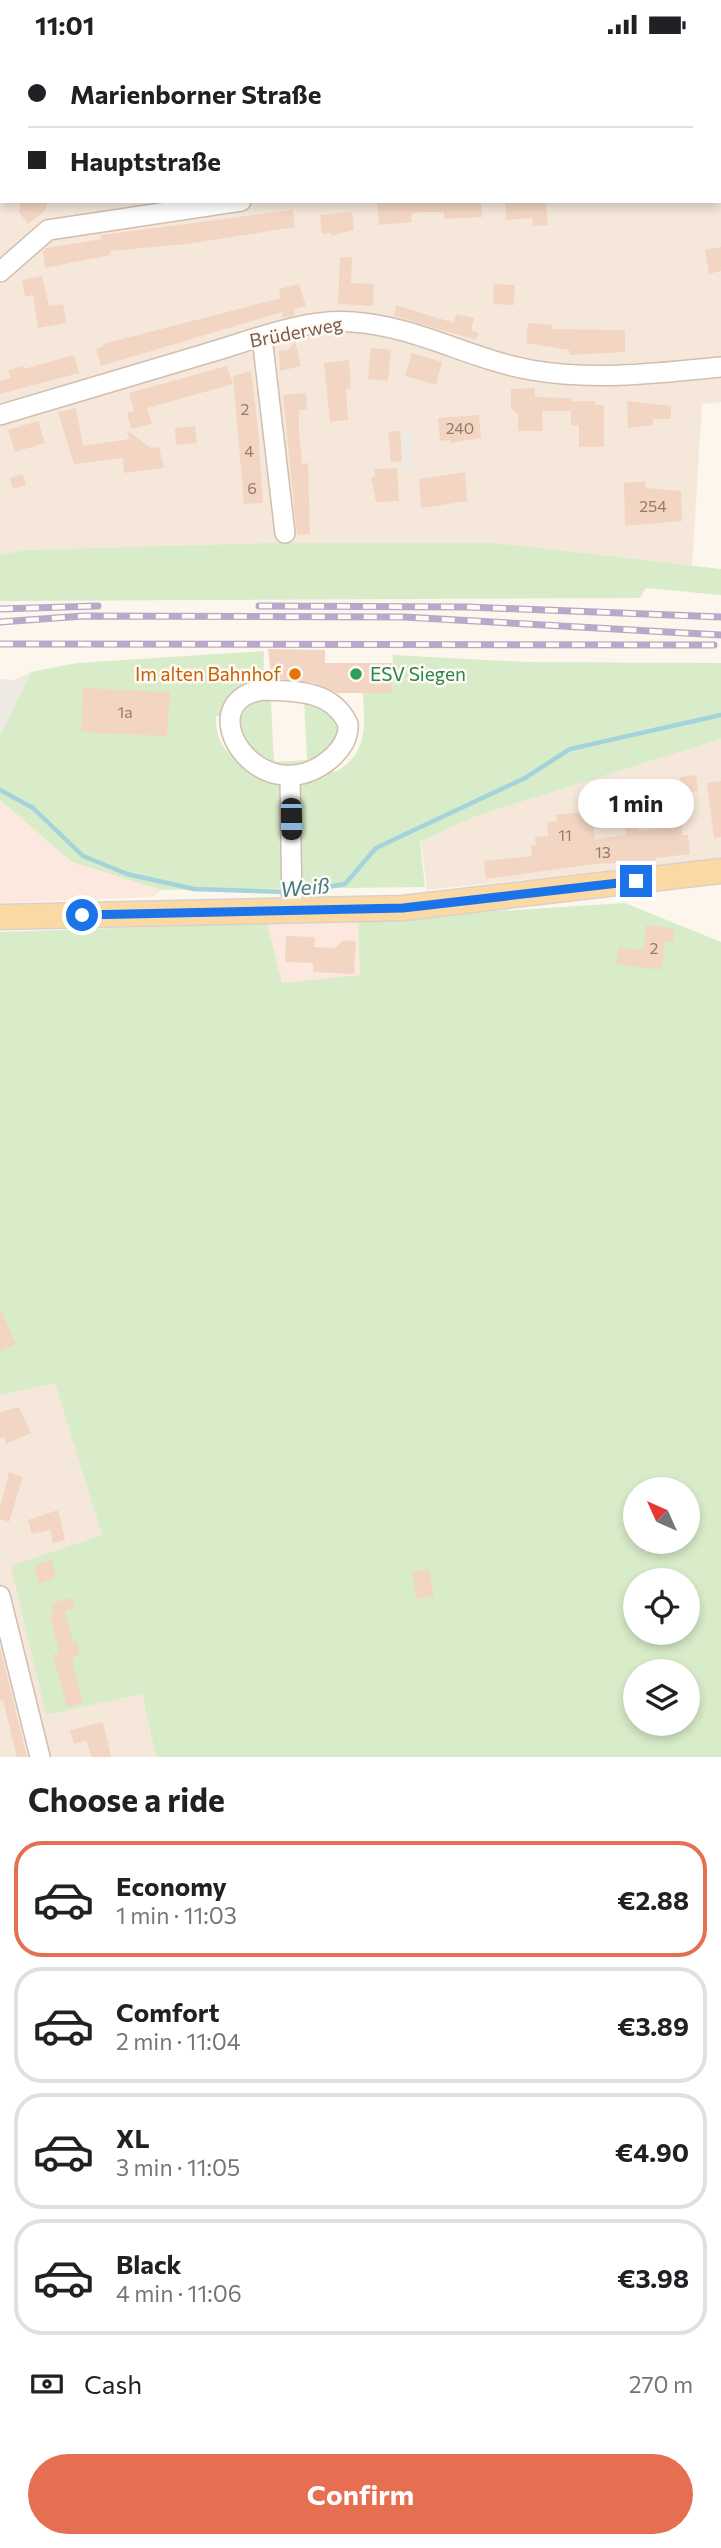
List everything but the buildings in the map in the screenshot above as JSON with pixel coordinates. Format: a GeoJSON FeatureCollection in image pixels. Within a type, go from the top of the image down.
{"type":"FeatureCollection","features":[{"type":"Feature","properties":{"kind":"main road"},"geometry":{"type":"LineString","coordinates":[[0,917],[292,905],[447,904],[721,871]]}},
{"type":"Feature","properties":{"kind":"street"},"geometry":{"type":"LineString","coordinates":[[0,272],[48,230],[228,203]]}},
{"type":"Feature","properties":{"kind":"street","name":"Brüderweg"},"geometry":{"type":"LineString","coordinates":[[0,415],[262,337],[349,321],[385,325],[420,334],[530,370],[573,375],[624,375],[721,367]]}},
{"type":"Feature","properties":{"kind":"street"},"geometry":{"type":"LineString","coordinates":[[262,337],[285,533]]}},
{"type":"Feature","properties":{"kind":"street"},"geometry":{"type":"LineString","coordinates":[[253,691],[299,692],[323,698],[333,702],[348,724],[345,743],[333,757],[312,771],[290,777],[274,774],[256,765],[235,743],[229,730],[229,717],[234,706],[253,691]]}},
{"type":"Feature","properties":{"kind":"street"},"geometry":{"type":"LineString","coordinates":[[290,777],[292,905]]}},
{"type":"Feature","properties":{"kind":"street"},"geometry":{"type":"LineString","coordinates":[[0,1596],[40,1757]]}},
{"type":"Feature","properties":{"kind":"shaded area"},"geometry":{"type":"Polygon","coordinates":[[[0,203],[721,203],[721,402],[702,404],[692,567],[494,543],[267,543],[24,550],[0,555],[0,203]]]}},
{"type":"Feature","properties":{"kind":"shaded area"},"geometry":{"type":"Polygon","coordinates":[[[401,430],[411,430],[414,471],[404,472],[401,430]]]}},
{"type":"Feature","properties":{"kind":"shaded area"},"geometry":{"type":"Polygon","coordinates":[[[31,672],[0,736],[0,679],[14,680],[31,672]]]}},
{"type":"Feature","properties":{"kind":"shaded area"},"geometry":{"type":"Polygon","coordinates":[[[721,739],[721,859],[427,890],[421,842],[476,816],[721,739]]]}},
{"type":"Feature","properties":{"kind":"shaded area"},"geometry":{"type":"Polygon","coordinates":[[[0,800],[72,862],[161,890],[153,897],[0,903],[0,800]]]}},
{"type":"Feature","properties":{"kind":"shaded area"},"geometry":{"type":"Polygon","coordinates":[[[358,920],[360,975],[281,984],[267,923],[358,920]]]}},
{"type":"Feature","properties":{"kind":"shaded area"},"geometry":{"type":"Polygon","coordinates":[[[55,1382],[102,1535],[45,1715],[142,1694],[156,1757],[0,1757],[0,1395],[55,1382]]]}},
{"type":"Feature","properties":{"kind":"green space"},"geometry":{"type":"Polygon","coordinates":[[[267,543],[494,543],[721,569],[721,595],[646,588],[640,598],[0,601],[0,555],[24,550],[267,543]]]}},
{"type":"Feature","properties":{"kind":"green space"},"geometry":{"type":"Polygon","coordinates":[[[264,651],[263,690],[299,692],[348,724],[322,766],[335,772],[354,757],[359,748],[364,728],[363,693],[392,693],[393,655],[526,662],[721,663],[721,739],[476,816],[420,842],[425,887],[161,890],[72,862],[0,800],[0,736],[31,672],[77,663],[264,651]],[[304,699],[271,701],[274,762],[307,760],[304,699]],[[216,716],[218,735],[225,749],[253,769],[229,717],[216,716]]]}},
{"type":"Feature","properties":{"kind":"green space"},"geometry":{"type":"Polygon","coordinates":[[[625,903],[721,942],[721,1757],[156,1757],[142,1694],[46,1715],[11,1566],[102,1535],[55,1383],[0,1395],[0,932],[267,923],[282,983],[360,975],[358,920],[625,903]]]}},
{"type":"Feature","properties":{"kind":"waterway","name":"Weiß"},"geometry":{"type":"LineString","coordinates":[[298,892],[345,884],[376,848],[525,778],[570,749],[721,715]]}},
{"type":"Feature","properties":{"kind":"waterway","name":"Weiß"},"geometry":{"type":"LineString","coordinates":[[0,790],[33,808],[83,856],[127,874],[194,889],[286,892]]}},
{"type":"Feature","properties":{"kind":"railway"},"geometry":{"type":"LineString","coordinates":[[0,609],[98,606]]}},
{"type":"Feature","properties":{"kind":"railway"},"geometry":{"type":"LineString","coordinates":[[259,606],[468,607],[721,617]]}},
{"type":"Feature","properties":{"kind":"railway"},"geometry":{"type":"LineString","coordinates":[[0,622],[83,616],[404,617],[721,635]]}},
{"type":"Feature","properties":{"kind":"railway"},"geometry":{"type":"LineString","coordinates":[[0,644],[714,645]]}},
{"type":"Feature","properties":{"kind":"place","name":"Im alten Bahnhof"},"geometry":{"type":"Point","coordinates":[295,674]}},
{"type":"Feature","properties":{"kind":"place","name":"ESV Siegen"},"geometry":{"type":"Point","coordinates":[356,674]}},
{"type":"Feature","properties":{"kind":"route"},"geometry":{"type":"LineString","coordinates":[[82,915],[403,908],[636,881]]}}]}
